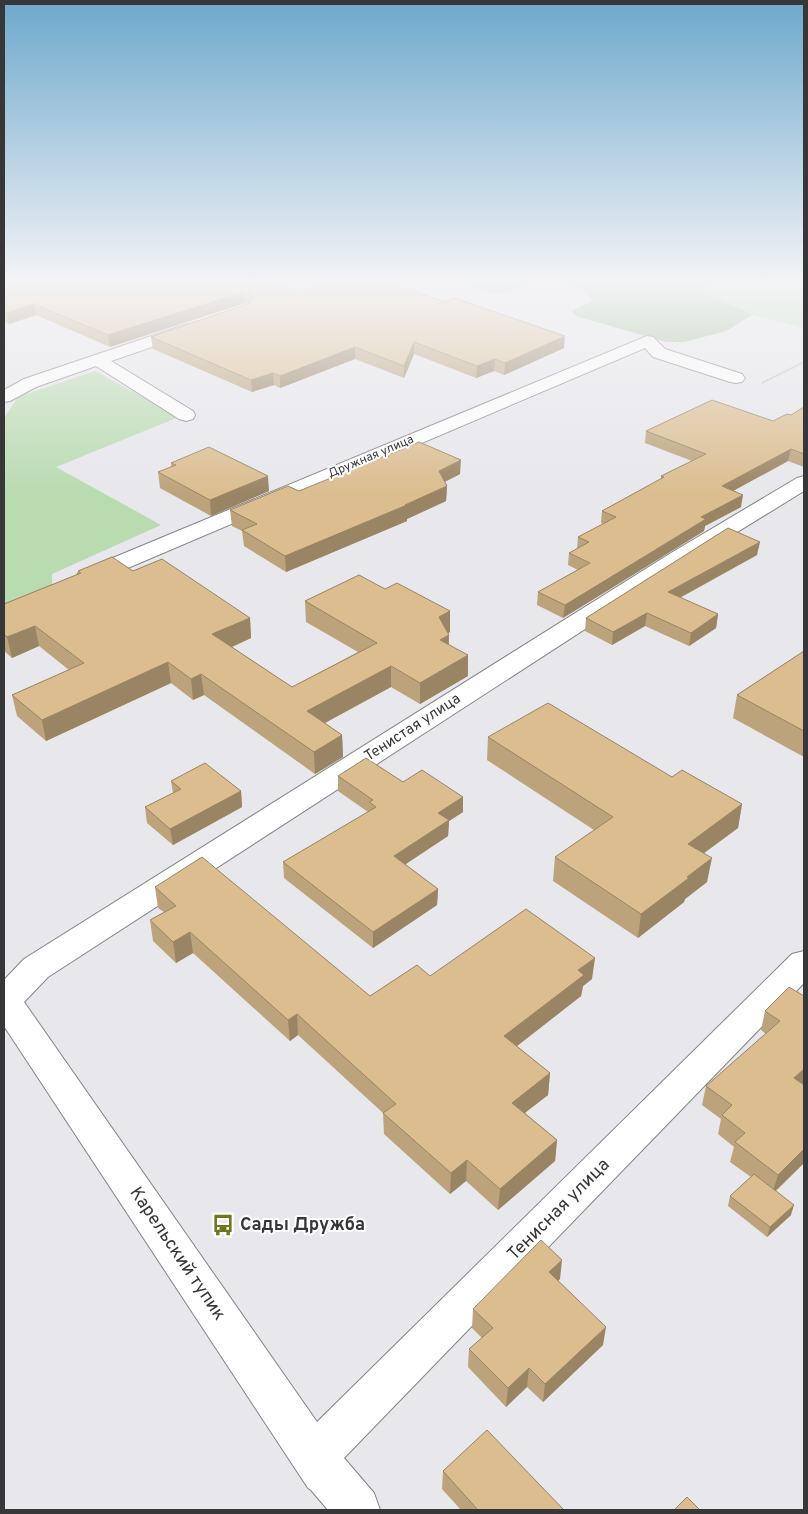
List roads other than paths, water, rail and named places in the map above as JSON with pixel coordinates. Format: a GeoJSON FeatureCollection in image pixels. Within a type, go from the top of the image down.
{"type":"FeatureCollection","features":[{"type":"Feature","properties":{"kind":"street"},"geometry":{"type":"LineString","coordinates":[[4,398],[30,383],[115,353]]}},
{"type":"Feature","properties":{"kind":"street","name":"Дружная улица"},"geometry":{"type":"LineString","coordinates":[[68,585],[619,353]]}},
{"type":"Feature","properties":{"kind":"street","name":"Дружная улица"},"geometry":{"type":"LineString","coordinates":[[659,353],[694,366],[736,378]]}},
{"type":"Feature","properties":{"kind":"street"},"geometry":{"type":"LineString","coordinates":[[96,359],[186,415]]}},
{"type":"Feature","properties":{"kind":"street","name":"Тенистая улица"},"geometry":{"type":"LineString","coordinates":[[4,999],[36,968],[670,564],[804,482]]}},
{"type":"Feature","properties":{"kind":"street","name":"Тенисная улица"},"geometry":{"type":"LineString","coordinates":[[314,1457],[804,963]]}},
{"type":"Feature","properties":{"kind":"street","name":"Карельский тупик"},"geometry":{"type":"LineString","coordinates":[[4,999],[350,1510]]}},
{"type":"Feature","properties":{"kind":"street"},"geometry":{"type":"LineString","coordinates":[[314,1457],[357,1510]]}},
{"type":"Feature","properties":{"kind":"place","name":"Сады Дружба"},"geometry":{"type":"Point","coordinates":[223,1225]}}]}
